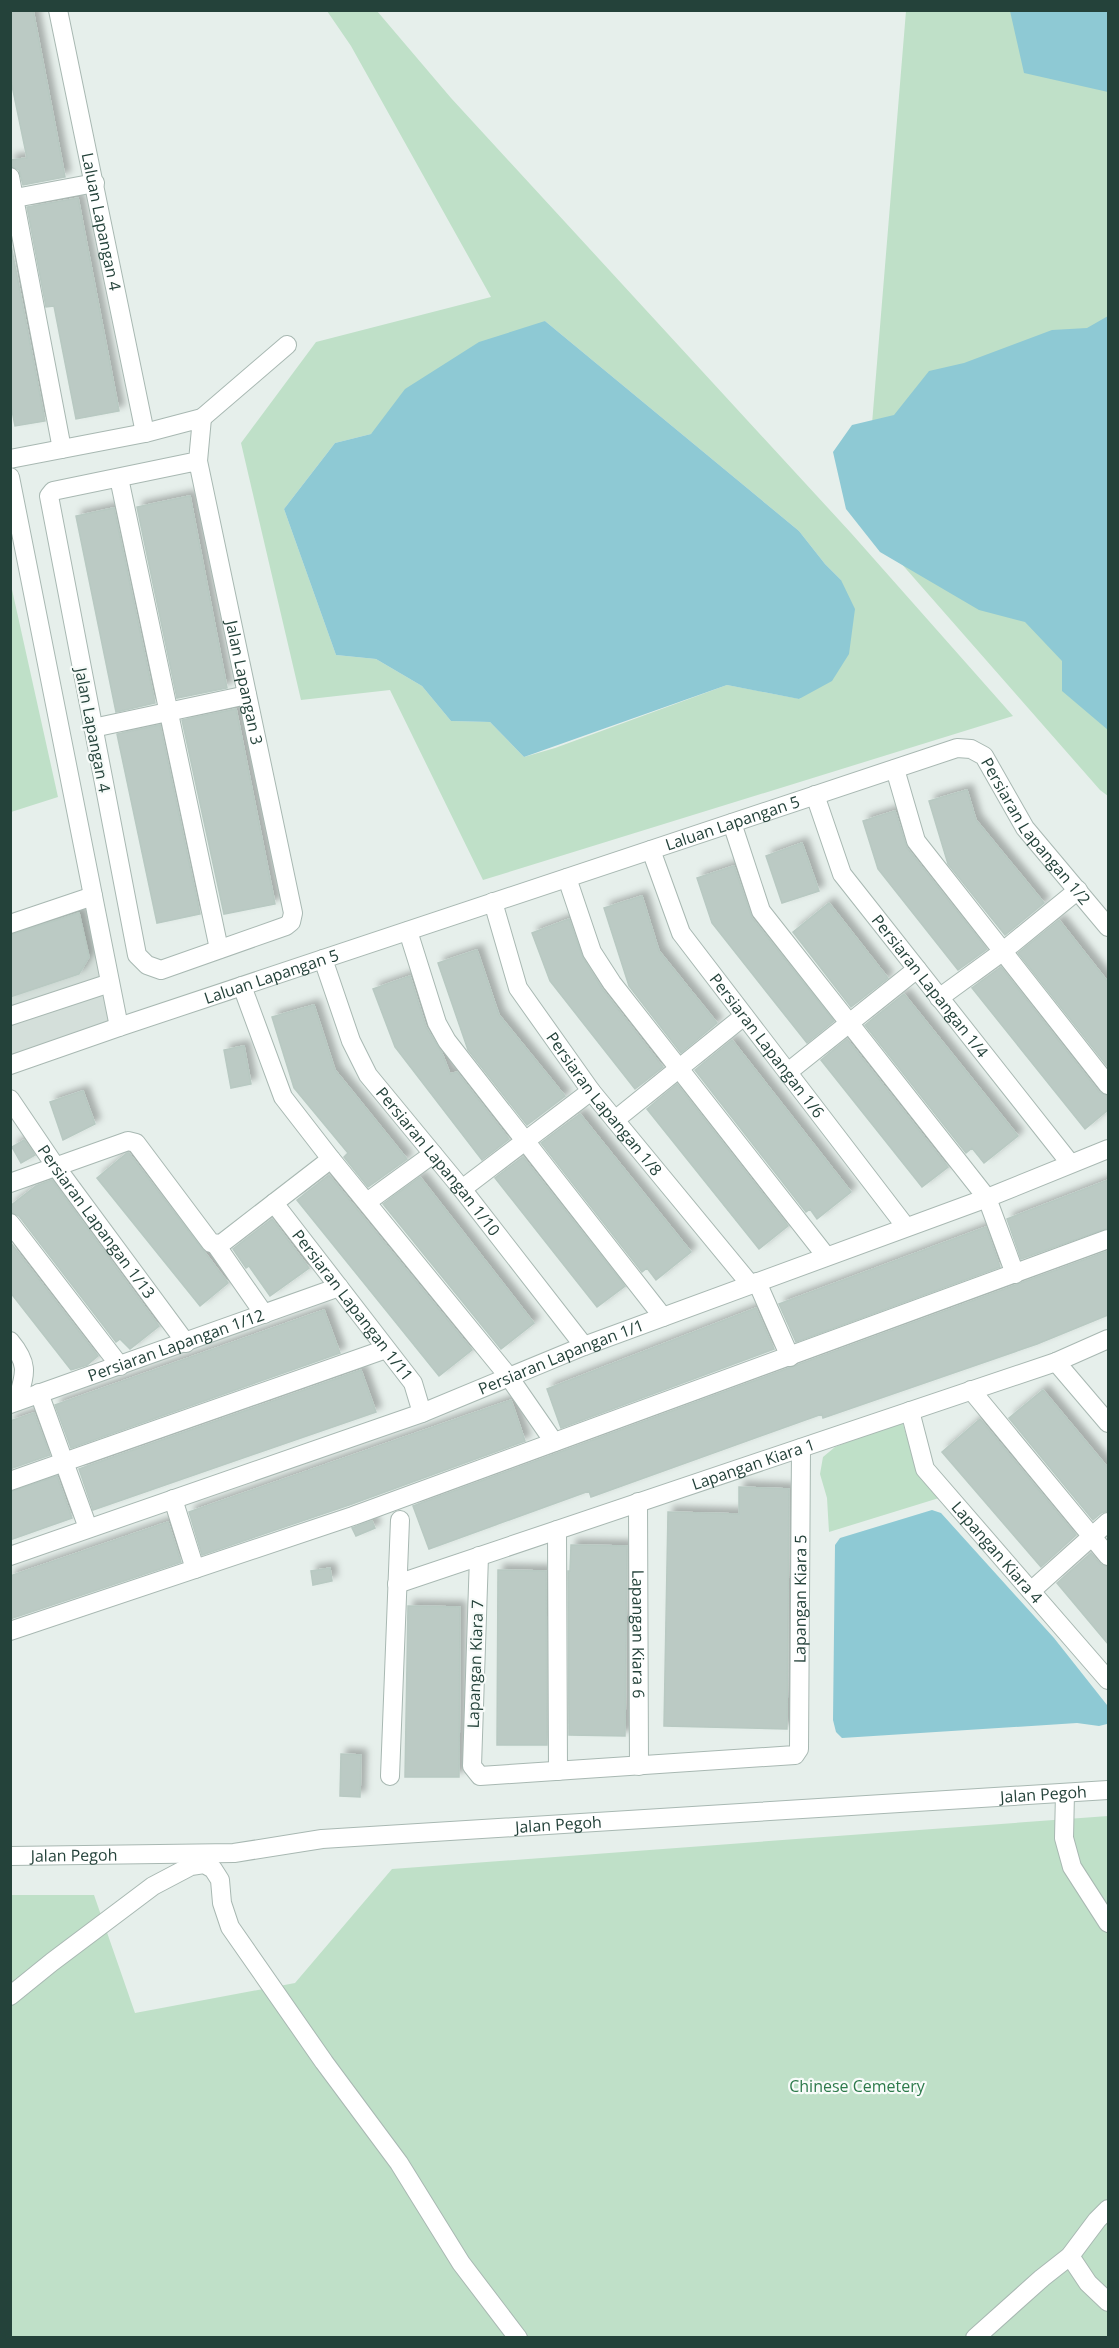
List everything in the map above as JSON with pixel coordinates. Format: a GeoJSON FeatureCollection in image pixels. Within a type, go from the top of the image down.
{"type":"FeatureCollection","features":[{"type":"Feature","properties":{"kind":"street","name":"Laluan Lapangan 4"},"geometry":{"type":"LineString","coordinates":[[58,10],[145,432]]}},
{"type":"Feature","properties":{"kind":"street"},"geometry":{"type":"LineString","coordinates":[[10,177],[62,449]]}},
{"type":"Feature","properties":{"kind":"street"},"geometry":{"type":"LineString","coordinates":[[13,199],[95,183]]}},
{"type":"Feature","properties":{"kind":"street"},"geometry":{"type":"LineString","coordinates":[[10,459],[202,418],[288,345]]}},
{"type":"Feature","properties":{"kind":"street","name":"Jalan Lapangan 3"},"geometry":{"type":"LineString","coordinates":[[202,418],[198,453],[293,913],[291,922],[286,926],[219,949]]}},
{"type":"Feature","properties":{"kind":"street"},"geometry":{"type":"LineString","coordinates":[[198,453],[119,478],[219,949]]}},
{"type":"Feature","properties":{"kind":"street"},"geometry":{"type":"LineString","coordinates":[[10,477],[119,1027]]}},
{"type":"Feature","properties":{"kind":"street","name":"Jalan Lapangan 4"},"geometry":{"type":"LineString","coordinates":[[119,478],[54,491],[49,496],[49,504],[137,955],[147,965],[161,970],[219,949]]}},
{"type":"Feature","properties":{"kind":"street"},"geometry":{"type":"LineString","coordinates":[[93,728],[247,695]]}},
{"type":"Feature","properties":{"kind":"street","name":"Laluan Lapangan 5"},"geometry":{"type":"LineString","coordinates":[[10,1065],[957,748]]}},
{"type":"Feature","properties":{"kind":"street","name":"Persiaran Lapangan 1/2"},"geometry":{"type":"LineString","coordinates":[[957,748],[971,748],[984,756],[1025,828],[1108,927]]}},
{"type":"Feature","properties":{"kind":"street"},"geometry":{"type":"LineString","coordinates":[[895,769],[916,841],[1108,1085]]}},
{"type":"Feature","properties":{"kind":"street","name":"Persiaran Lapangan 1/4"},"geometry":{"type":"LineString","coordinates":[[815,795],[842,874],[1070,1163]]}},
{"type":"Feature","properties":{"kind":"street"},"geometry":{"type":"LineString","coordinates":[[732,823],[761,910],[987,1198],[1015,1274]]}},
{"type":"Feature","properties":{"kind":"street","name":"Persiaran Lapangan 1/6"},"geometry":{"type":"LineString","coordinates":[[651,850],[681,933],[906,1227]]}},
{"type":"Feature","properties":{"kind":"street"},"geometry":{"type":"LineString","coordinates":[[567,878],[592,952],[612,983],[826,1256]]}},
{"type":"Feature","properties":{"kind":"street"},"geometry":{"type":"LineString","coordinates":[[939,998],[1002,952],[1078,890]]}},
{"type":"Feature","properties":{"kind":"street"},"geometry":{"type":"LineString","coordinates":[[10,924],[93,896]]}},
{"type":"Feature","properties":{"kind":"street","name":"Persiaran Lapangan 1/8"},"geometry":{"type":"LineString","coordinates":[[494,902],[518,988],[591,1091],[754,1283],[790,1357]]}},
{"type":"Feature","properties":{"kind":"street"},"geometry":{"type":"LineString","coordinates":[[408,931],[437,1023],[447,1041],[663,1317]]}},
{"type":"Feature","properties":{"kind":"street","name":"Persiaran Lapangan 1/10"},"geometry":{"type":"LineString","coordinates":[[323,959],[351,1041],[368,1076],[462,1189],[584,1346]]}},
{"type":"Feature","properties":{"kind":"street"},"geometry":{"type":"LineString","coordinates":[[788,1072],[917,969]]}},
{"type":"Feature","properties":{"kind":"street"},"geometry":{"type":"LineString","coordinates":[[10,1016],[110,983]]}},
{"type":"Feature","properties":{"kind":"street"},"geometry":{"type":"LineString","coordinates":[[242,987],[283,1097],[508,1377],[554,1442]]}},
{"type":"Feature","properties":{"kind":"street"},"geometry":{"type":"LineString","coordinates":[[615,1120],[744,1016]]}},
{"type":"Feature","properties":{"kind":"street"},"geometry":{"type":"LineString","coordinates":[[462,1189],[591,1091]]}},
{"type":"Feature","properties":{"kind":"street","name":"Persiaran Lapangan 1/13"},"geometry":{"type":"LineString","coordinates":[[10,1099],[56,1167],[186,1343]]}},
{"type":"Feature","properties":{"kind":"street"},"geometry":{"type":"LineString","coordinates":[[10,1183],[128,1141],[136,1143],[211,1243],[216,1245],[264,1314]]}},
{"type":"Feature","properties":{"kind":"street","name":"Persiaran Lapangan 1/1"},"geometry":{"type":"LineString","coordinates":[[10,1556],[422,1413],[584,1346],[987,1198],[1108,1149]]}},
{"type":"Feature","properties":{"kind":"street"},"geometry":{"type":"LineString","coordinates":[[367,1202],[433,1154]]}},
{"type":"Feature","properties":{"kind":"street"},"geometry":{"type":"LineString","coordinates":[[216,1245],[221,1244],[331,1159]]}},
{"type":"Feature","properties":{"kind":"street","name":"Persiaran Lapangan 1/11"},"geometry":{"type":"LineString","coordinates":[[274,1203],[412,1383],[422,1413]]}},
{"type":"Feature","properties":{"kind":"street"},"geometry":{"type":"LineString","coordinates":[[10,1223],[120,1366]]}},
{"type":"Feature","properties":{"kind":"street"},"geometry":{"type":"LineString","coordinates":[[10,1631],[353,1516],[1108,1239]]}},
{"type":"Feature","properties":{"kind":"street","name":"Persiaran Lapangan 1/12"},"geometry":{"type":"LineString","coordinates":[[14,1402],[339,1287]]}},
{"type":"Feature","properties":{"kind":"street","name":"Lapangan Kiara 1"},"geometry":{"type":"LineString","coordinates":[[397,1584],[1056,1362],[1108,1340]]}},
{"type":"Feature","properties":{"kind":"street"},"geometry":{"type":"LineString","coordinates":[[10,1341],[21,1353],[26,1370],[14,1402]]}},
{"type":"Feature","properties":{"kind":"street"},"geometry":{"type":"LineString","coordinates":[[10,1481],[386,1349]]}},
{"type":"Feature","properties":{"kind":"street"},"geometry":{"type":"LineString","coordinates":[[1056,1362],[1108,1423]]}},
{"type":"Feature","properties":{"kind":"street"},"geometry":{"type":"LineString","coordinates":[[971,1390],[1108,1556]]}},
{"type":"Feature","properties":{"kind":"street"},"geometry":{"type":"LineString","coordinates":[[39,1393],[88,1528]]}},
{"type":"Feature","properties":{"kind":"street","name":"Lapangan Kiara 4"},"geometry":{"type":"LineString","coordinates":[[910,1411],[926,1469],[1108,1680]]}},
{"type":"Feature","properties":{"kind":"street","name":"Lapangan Kiara 5"},"geometry":{"type":"LineString","coordinates":[[639,1766],[795,1755],[799,1749],[801,1448]]}},
{"type":"Feature","properties":{"kind":"street"},"geometry":{"type":"LineString","coordinates":[[173,1499],[195,1569]]}},
{"type":"Feature","properties":{"kind":"street","name":"Lapangan Kiara 6"},"geometry":{"type":"LineString","coordinates":[[639,1502],[639,1766]]}},
{"type":"Feature","properties":{"kind":"street"},"geometry":{"type":"LineString","coordinates":[[390,1776],[400,1520]]}},
{"type":"Feature","properties":{"kind":"street"},"geometry":{"type":"LineString","coordinates":[[1031,1591],[1108,1522]]}},
{"type":"Feature","properties":{"kind":"street"},"geometry":{"type":"LineString","coordinates":[[557,1530],[558,1771],[639,1766]]}},
{"type":"Feature","properties":{"kind":"street","name":"Lapangan Kiara 7"},"geometry":{"type":"LineString","coordinates":[[479,1556],[472,1766],[480,1776],[558,1771]]}},
{"type":"Feature","properties":{"kind":"street","name":"Jalan Pegoh"},"geometry":{"type":"LineString","coordinates":[[10,1856],[234,1853],[322,1839],[1108,1790]]}},
{"type":"Feature","properties":{"kind":"street"},"geometry":{"type":"LineString","coordinates":[[1065,1793],[1064,1838],[1072,1867],[1108,1923]]}},
{"type":"Feature","properties":{"kind":"street"},"geometry":{"type":"LineString","coordinates":[[10,1996],[153,1886],[191,1866],[204,1864],[213,1869],[220,1880],[222,1903],[230,1927],[324,2062],[399,2163],[461,2263],[518,2337]]}},
{"type":"Feature","properties":{"kind":"street"},"geometry":{"type":"LineString","coordinates":[[975,2337],[1042,2278],[1071,2256],[1096,2220],[1108,2209]]}},
{"type":"Feature","properties":{"kind":"street"},"geometry":{"type":"LineString","coordinates":[[1071,2256],[1088,2283],[1108,2302]]}},
{"type":"Feature","properties":{"kind":"shaded area"},"geometry":{"type":"Polygon","coordinates":[[[88,897],[118,1025],[11,1063],[11,923],[88,897]]]}},
{"type":"Feature","properties":{"kind":"green space"},"geometry":{"type":"Polygon","coordinates":[[[327,11],[377,11],[451,98],[851,533],[1013,716],[483,880],[390,690],[301,700],[241,443],[316,342],[491,297],[351,46],[327,11]],[[545,321],[371,434],[335,443],[284,509],[336,655],[376,659],[422,686],[451,721],[490,722],[524,757],[555,748],[727,685],[800,699],[841,580],[799,531],[545,321]]]}},
{"type":"Feature","properties":{"kind":"green space"},"geometry":{"type":"Polygon","coordinates":[[[906,11],[1108,11],[1108,796],[1100,790],[864,521],[906,11]]]}},
{"type":"Feature","properties":{"kind":"green space"},"geometry":{"type":"Polygon","coordinates":[[[11,585],[58,797],[10,812],[11,585]]]}},
{"type":"Feature","properties":{"kind":"green space"},"geometry":{"type":"Polygon","coordinates":[[[902,1421],[917,1471],[939,1498],[829,1532],[827,1498],[820,1474],[823,1457],[835,1447],[902,1421]]]}},
{"type":"Feature","properties":{"kind":"green space","name":"Chinese Cemetery"},"geometry":{"type":"Polygon","coordinates":[[[1108,1816],[1108,2337],[11,2338],[11,1895],[94,1895],[135,2013],[295,1983],[392,1869],[1108,1816]]]}},
{"type":"Feature","properties":{"kind":"water"},"geometry":{"type":"Polygon","coordinates":[[[1010,11],[1108,11],[1108,92],[1024,73],[1010,11]]]}},
{"type":"Feature","properties":{"kind":"water"},"geometry":{"type":"Polygon","coordinates":[[[1108,316],[1108,730],[1062,691],[1062,661],[1025,622],[979,610],[880,552],[846,509],[833,452],[852,425],[894,415],[929,371],[964,363],[1052,330],[1087,328],[1108,316]]]}},
{"type":"Feature","properties":{"kind":"water"},"geometry":{"type":"Polygon","coordinates":[[[545,321],[799,531],[841,580],[855,609],[849,654],[832,681],[799,699],[727,685],[524,757],[490,722],[451,721],[422,686],[376,659],[336,655],[284,509],[335,443],[371,434],[405,389],[479,342],[545,321]]]}},
{"type":"Feature","properties":{"kind":"water"},"geometry":{"type":"Polygon","coordinates":[[[932,1510],[941,1513],[1054,1638],[1107,1705],[1107,1724],[1099,1726],[1077,1723],[842,1738],[836,1732],[833,1720],[835,1545],[840,1538],[932,1510]]]}},
{"type":"Feature","properties":{"kind":"building"},"geometry":{"type":"Polygon","coordinates":[[[10,10],[33,10],[65,177],[23,185],[19,170],[10,166],[10,160],[27,158],[10,76],[10,10]]]}},
{"type":"Feature","properties":{"kind":"building"},"geometry":{"type":"Polygon","coordinates":[[[78,198],[119,411],[76,419],[54,306],[46,307],[27,207],[78,198]]]}},
{"type":"Feature","properties":{"kind":"building"},"geometry":{"type":"Polygon","coordinates":[[[10,240],[45,421],[15,426],[10,400],[10,240]]]}},
{"type":"Feature","properties":{"kind":"building"},"geometry":{"type":"Polygon","coordinates":[[[190,496],[227,688],[177,698],[137,507],[190,496]]]}},
{"type":"Feature","properties":{"kind":"building"},"geometry":{"type":"Polygon","coordinates":[[[114,508],[155,703],[116,712],[76,516],[114,508]]]}},
{"type":"Feature","properties":{"kind":"building"},"geometry":{"type":"Polygon","coordinates":[[[236,709],[275,904],[224,914],[182,720],[236,709]]]}},
{"type":"Feature","properties":{"kind":"building"},"geometry":{"type":"Polygon","coordinates":[[[160,725],[200,914],[157,923],[117,734],[160,725]]]}},
{"type":"Feature","properties":{"kind":"building"},"geometry":{"type":"Polygon","coordinates":[[[967,790],[976,820],[1044,903],[1005,935],[948,864],[929,801],[967,790]]]}},
{"type":"Feature","properties":{"kind":"building"},"geometry":{"type":"Polygon","coordinates":[[[895,811],[907,848],[987,949],[958,970],[878,869],[863,821],[895,811]]]}},
{"type":"Feature","properties":{"kind":"building"},"geometry":{"type":"Polygon","coordinates":[[[802,843],[819,891],[782,903],[766,856],[802,843]]]}},
{"type":"Feature","properties":{"kind":"building"},"geometry":{"type":"Polygon","coordinates":[[[734,866],[752,918],[834,1021],[807,1043],[712,923],[697,878],[734,866]]]}},
{"type":"Feature","properties":{"kind":"building"},"geometry":{"type":"Polygon","coordinates":[[[642,896],[659,951],[717,1023],[681,1053],[629,986],[604,908],[642,896]]]}},
{"type":"Feature","properties":{"kind":"building"},"geometry":{"type":"Polygon","coordinates":[[[829,903],[888,978],[851,1007],[793,932],[829,903]]]}},
{"type":"Feature","properties":{"kind":"building"},"geometry":{"type":"Polygon","coordinates":[[[79,913],[89,957],[79,974],[10,997],[10,935],[79,913]]]}},
{"type":"Feature","properties":{"kind":"building"},"geometry":{"type":"Polygon","coordinates":[[[569,919],[583,958],[603,990],[663,1067],[635,1089],[550,981],[532,933],[569,919]]]}},
{"type":"Feature","properties":{"kind":"building"},"geometry":{"type":"Polygon","coordinates":[[[1059,920],[1108,982],[1108,1067],[1018,953],[1059,920]]]}},
{"type":"Feature","properties":{"kind":"building"},"geometry":{"type":"Polygon","coordinates":[[[477,950],[499,1015],[565,1096],[527,1125],[468,1050],[438,963],[477,950]]]}},
{"type":"Feature","properties":{"kind":"building"},"geometry":{"type":"Polygon","coordinates":[[[1001,967],[1099,1092],[1108,1096],[1108,1110],[1085,1129],[972,988],[1001,967]]]}},
{"type":"Feature","properties":{"kind":"building"},"geometry":{"type":"Polygon","coordinates":[[[410,976],[426,1027],[442,1053],[450,1074],[457,1072],[509,1139],[482,1160],[395,1047],[373,989],[410,976]]]}},
{"type":"Feature","properties":{"kind":"building"},"geometry":{"type":"Polygon","coordinates":[[[904,994],[1018,1136],[984,1163],[972,1148],[966,1153],[865,1025],[904,994]]]}},
{"type":"Feature","properties":{"kind":"building"},"geometry":{"type":"Polygon","coordinates":[[[314,1005],[335,1070],[407,1159],[368,1187],[344,1157],[348,1153],[294,1088],[272,1017],[314,1005]]]}},
{"type":"Feature","properties":{"kind":"building"},"geometry":{"type":"Polygon","coordinates":[[[847,1039],[948,1167],[922,1187],[821,1060],[847,1039]]]}},
{"type":"Feature","properties":{"kind":"building"},"geometry":{"type":"Polygon","coordinates":[[[732,1040],[851,1192],[817,1219],[810,1209],[806,1212],[695,1070],[732,1040]]]}},
{"type":"Feature","properties":{"kind":"building"},"geometry":{"type":"Polygon","coordinates":[[[244,1046],[251,1084],[231,1088],[224,1050],[244,1046]]]}},
{"type":"Feature","properties":{"kind":"building"},"geometry":{"type":"Polygon","coordinates":[[[677,1084],[788,1226],[759,1249],[647,1109],[677,1084]]]}},
{"type":"Feature","properties":{"kind":"building"},"geometry":{"type":"Polygon","coordinates":[[[83,1091],[95,1124],[63,1140],[50,1102],[83,1091]]]}},
{"type":"Feature","properties":{"kind":"building"},"geometry":{"type":"Polygon","coordinates":[[[580,1114],[691,1252],[656,1280],[647,1268],[642,1272],[541,1143],[580,1114]]]}},
{"type":"Feature","properties":{"kind":"building"},"geometry":{"type":"Polygon","coordinates":[[[24,1140],[35,1155],[21,1163],[12,1147],[24,1140]]]}},
{"type":"Feature","properties":{"kind":"building"},"geometry":{"type":"Polygon","coordinates":[[[127,1153],[228,1283],[200,1306],[97,1178],[127,1153]]]}},
{"type":"Feature","properties":{"kind":"building"},"geometry":{"type":"Polygon","coordinates":[[[523,1157],[625,1286],[597,1307],[495,1178],[523,1157]]]}},
{"type":"Feature","properties":{"kind":"building"},"geometry":{"type":"Polygon","coordinates":[[[329,1175],[472,1350],[439,1376],[297,1200],[329,1175]]]}},
{"type":"Feature","properties":{"kind":"building"},"geometry":{"type":"Polygon","coordinates":[[[420,1177],[534,1323],[501,1349],[383,1204],[420,1177]]]}},
{"type":"Feature","properties":{"kind":"building"},"geometry":{"type":"Polygon","coordinates":[[[52,1180],[159,1326],[130,1349],[120,1339],[116,1342],[19,1216],[10,1212],[10,1206],[36,1186],[52,1180]]]}},
{"type":"Feature","properties":{"kind":"building"},"geometry":{"type":"Polygon","coordinates":[[[1108,1180],[1108,1228],[1021,1259],[1007,1219],[1108,1180]]]}},
{"type":"Feature","properties":{"kind":"building"},"geometry":{"type":"Polygon","coordinates":[[[272,1219],[309,1268],[270,1296],[249,1266],[246,1268],[233,1249],[272,1219]]]}},
{"type":"Feature","properties":{"kind":"building"},"geometry":{"type":"Polygon","coordinates":[[[986,1227],[1000,1267],[796,1342],[779,1304],[986,1227]]]}},
{"type":"Feature","properties":{"kind":"building"},"geometry":{"type":"Polygon","coordinates":[[[10,1242],[98,1356],[87,1365],[71,1370],[10,1292],[10,1242]]]}},
{"type":"Feature","properties":{"kind":"building"},"geometry":{"type":"Polygon","coordinates":[[[1108,1251],[1108,1315],[1037,1344],[823,1418],[822,1414],[591,1497],[589,1491],[429,1549],[413,1506],[1108,1251]]]}},
{"type":"Feature","properties":{"kind":"building"},"geometry":{"type":"Polygon","coordinates":[[[756,1308],[774,1349],[561,1428],[547,1389],[756,1308]]]}},
{"type":"Feature","properties":{"kind":"building"},"geometry":{"type":"Polygon","coordinates":[[[324,1310],[340,1353],[71,1448],[55,1405],[324,1310]]]}},
{"type":"Feature","properties":{"kind":"building"},"geometry":{"type":"Polygon","coordinates":[[[361,1370],[376,1412],[93,1510],[79,1469],[361,1370]]]}},
{"type":"Feature","properties":{"kind":"building"},"geometry":{"type":"Polygon","coordinates":[[[1043,1390],[1108,1468],[1108,1511],[1101,1513],[1093,1520],[1009,1418],[1043,1390]]]}},
{"type":"Feature","properties":{"kind":"building"},"geometry":{"type":"Polygon","coordinates":[[[511,1400],[525,1441],[202,1555],[189,1512],[511,1400]]]}},
{"type":"Feature","properties":{"kind":"building"},"geometry":{"type":"Polygon","coordinates":[[[34,1413],[50,1455],[10,1469],[10,1421],[34,1413]]]}},
{"type":"Feature","properties":{"kind":"building"},"geometry":{"type":"Polygon","coordinates":[[[980,1419],[1076,1535],[1041,1567],[942,1452],[980,1419]]]}},
{"type":"Feature","properties":{"kind":"building"},"geometry":{"type":"Polygon","coordinates":[[[57,1476],[72,1518],[10,1540],[10,1492],[57,1476]]]}},
{"type":"Feature","properties":{"kind":"building"},"geometry":{"type":"Polygon","coordinates":[[[739,1487],[789,1489],[787,1729],[664,1726],[668,1512],[739,1514],[739,1487]]]}},
{"type":"Feature","properties":{"kind":"building"},"geometry":{"type":"Polygon","coordinates":[[[372,1521],[375,1528],[356,1536],[352,1528],[372,1521]]]}},
{"type":"Feature","properties":{"kind":"building"},"geometry":{"type":"Polygon","coordinates":[[[168,1522],[181,1562],[10,1619],[10,1576],[168,1522]]]}},
{"type":"Feature","properties":{"kind":"building"},"geometry":{"type":"Polygon","coordinates":[[[571,1545],[627,1546],[625,1736],[569,1735],[568,1571],[570,1571],[571,1545]]]}},
{"type":"Feature","properties":{"kind":"building"},"geometry":{"type":"Polygon","coordinates":[[[1091,1553],[1100,1564],[1108,1567],[1108,1644],[1057,1583],[1091,1553]]]}},
{"type":"Feature","properties":{"kind":"building"},"geometry":{"type":"Polygon","coordinates":[[[330,1568],[332,1581],[313,1585],[311,1571],[330,1568]]]}},
{"type":"Feature","properties":{"kind":"building"},"geometry":{"type":"Polygon","coordinates":[[[498,1570],[546,1571],[547,1745],[497,1745],[498,1570]]]}},
{"type":"Feature","properties":{"kind":"building"},"geometry":{"type":"Polygon","coordinates":[[[408,1606],[460,1607],[459,1777],[405,1777],[408,1606]]]}},
{"type":"Feature","properties":{"kind":"building"},"geometry":{"type":"Polygon","coordinates":[[[341,1754],[361,1755],[360,1797],[340,1796],[341,1754]]]}}]}
